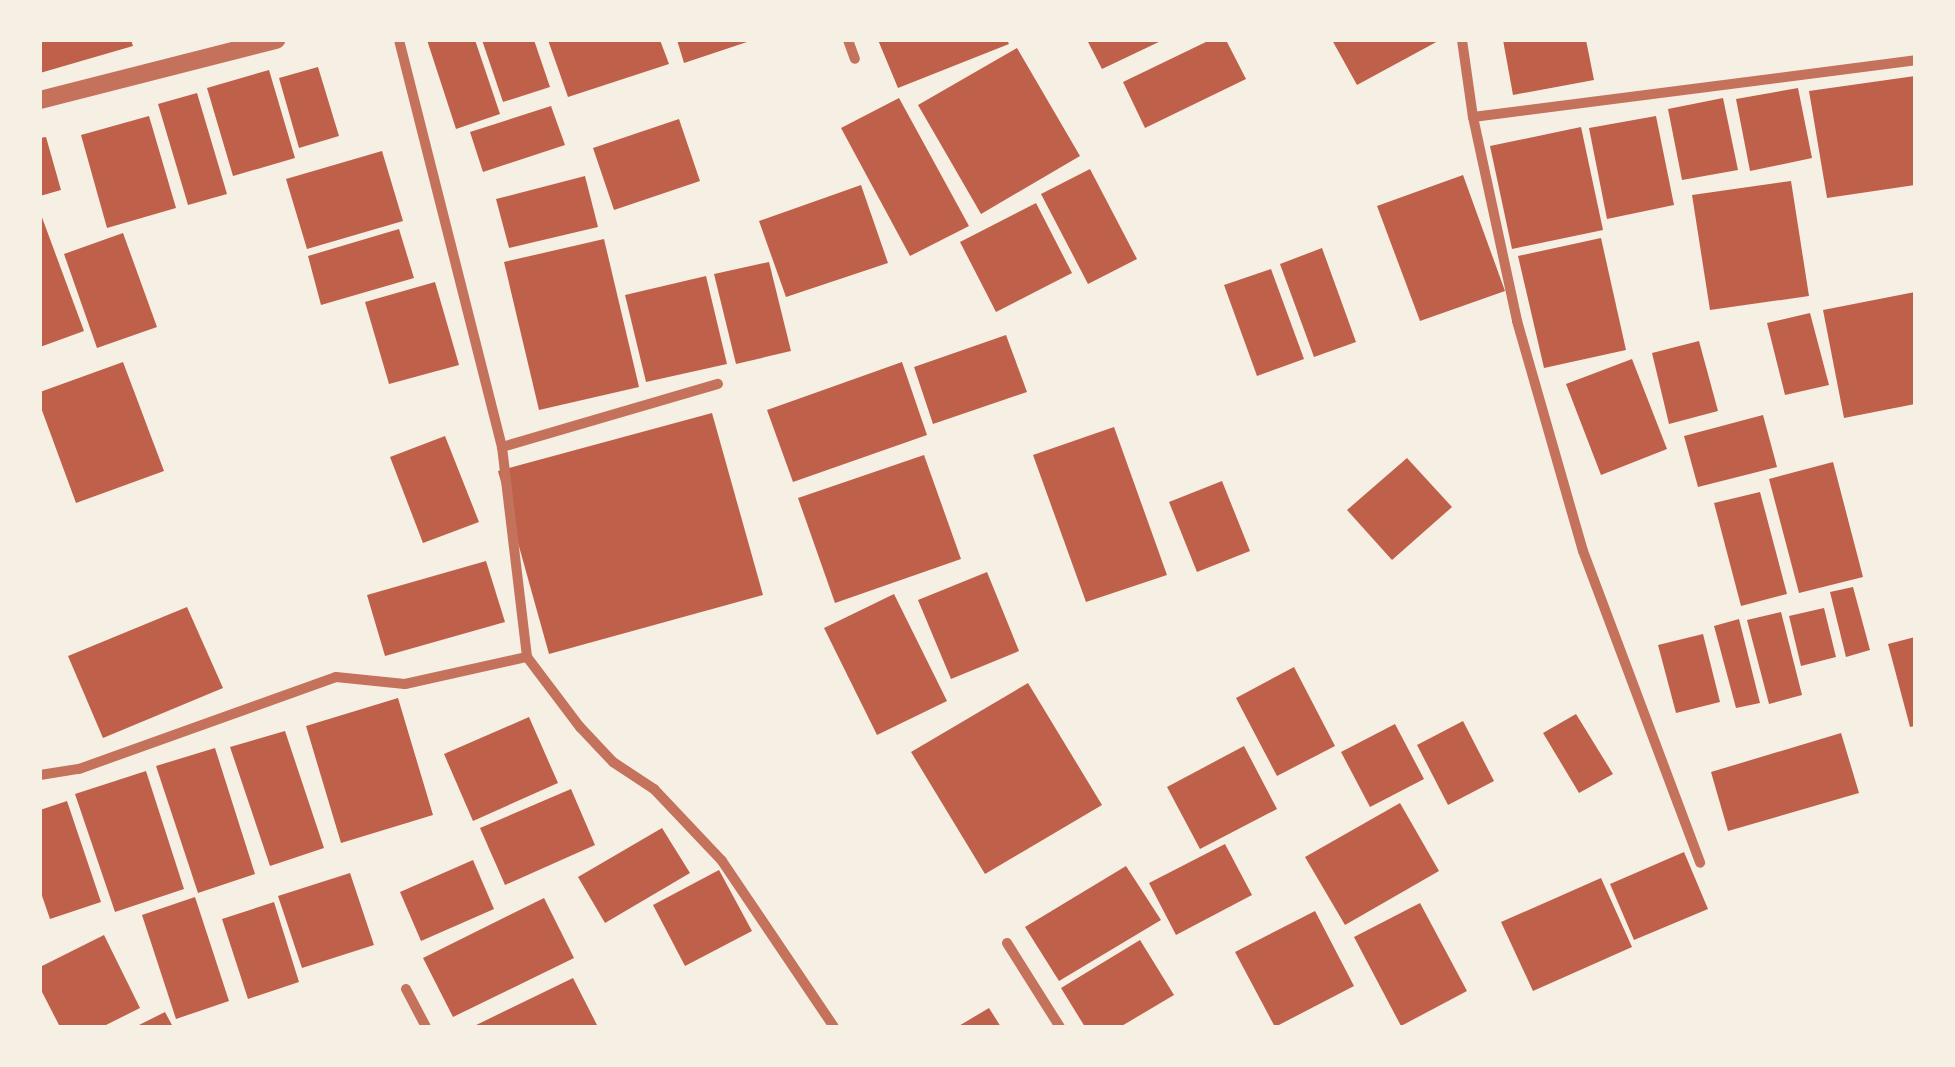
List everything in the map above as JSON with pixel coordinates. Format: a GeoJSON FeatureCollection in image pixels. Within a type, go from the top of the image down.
{"type":"FeatureCollection","features":[{"type":"Feature","properties":{"kind":"street"},"geometry":{"type":"LineString","coordinates":[[40,100],[276,40]]}},
{"type":"Feature","properties":{"kind":"street"},"geometry":{"type":"LineString","coordinates":[[399,40],[502,447],[526,657],[580,728],[613,762],[654,789],[722,861],[834,1027]]}},
{"type":"Feature","properties":{"kind":"street"},"geometry":{"type":"LineString","coordinates":[[848,40],[855,59]]}},
{"type":"Feature","properties":{"kind":"street"},"geometry":{"type":"LineString","coordinates":[[1462,40],[1474,117],[1517,321],[1583,551],[1700,863]]}},
{"type":"Feature","properties":{"kind":"street"},"geometry":{"type":"LineString","coordinates":[[1474,117],[1915,60]]}},
{"type":"Feature","properties":{"kind":"street"},"geometry":{"type":"LineString","coordinates":[[502,447],[718,384]]}},
{"type":"Feature","properties":{"kind":"street"},"geometry":{"type":"LineString","coordinates":[[40,775],[79,769],[336,677],[406,684],[526,657]]}},
{"type":"Feature","properties":{"kind":"street"},"geometry":{"type":"LineString","coordinates":[[1007,943],[1060,1027]]}},
{"type":"Feature","properties":{"kind":"street"},"geometry":{"type":"LineString","coordinates":[[406,989],[426,1027]]}},
{"type":"Feature","properties":{"kind":"building"},"geometry":{"type":"Polygon","coordinates":[[[40,40],[131,40],[133,46],[40,73],[40,40]]]}},
{"type":"Feature","properties":{"kind":"building"},"geometry":{"type":"Polygon","coordinates":[[[427,40],[475,40],[500,114],[456,129],[427,40]]]}},
{"type":"Feature","properties":{"kind":"building"},"geometry":{"type":"Polygon","coordinates":[[[482,40],[534,40],[550,87],[503,102],[482,40]]]}},
{"type":"Feature","properties":{"kind":"building"},"geometry":{"type":"Polygon","coordinates":[[[548,40],[660,40],[669,64],[568,97],[548,40]]]}},
{"type":"Feature","properties":{"kind":"building"},"geometry":{"type":"Polygon","coordinates":[[[677,40],[750,40],[750,41],[684,63],[677,40]]]}},
{"type":"Feature","properties":{"kind":"building"},"geometry":{"type":"Polygon","coordinates":[[[878,40],[1007,40],[1009,44],[898,88],[878,40]]]}},
{"type":"Feature","properties":{"kind":"building"},"geometry":{"type":"Polygon","coordinates":[[[1087,40],[1163,40],[1102,69],[1087,40]]]}},
{"type":"Feature","properties":{"kind":"building"},"geometry":{"type":"Polygon","coordinates":[[[1210,40],[1226,40],[1246,79],[1145,128],[1123,82],[1210,40]]]}},
{"type":"Feature","properties":{"kind":"building"},"geometry":{"type":"Polygon","coordinates":[[[1332,40],[1440,40],[1357,85],[1332,40]]]}},
{"type":"Feature","properties":{"kind":"building"},"geometry":{"type":"Polygon","coordinates":[[[1503,40],[1586,40],[1594,80],[1513,95],[1503,40]]]}},
{"type":"Feature","properties":{"kind":"building"},"geometry":{"type":"Polygon","coordinates":[[[1017,48],[1080,156],[981,214],[918,105],[1017,48]]]}},
{"type":"Feature","properties":{"kind":"building"},"geometry":{"type":"Polygon","coordinates":[[[318,67],[339,136],[299,148],[279,78],[318,67]]]}},
{"type":"Feature","properties":{"kind":"building"},"geometry":{"type":"Polygon","coordinates":[[[269,70],[295,158],[233,176],[207,88],[269,70]]]}},
{"type":"Feature","properties":{"kind":"building"},"geometry":{"type":"Polygon","coordinates":[[[1915,76],[1915,185],[1827,198],[1809,91],[1915,76]]]}},
{"type":"Feature","properties":{"kind":"building"},"geometry":{"type":"Polygon","coordinates":[[[1798,88],[1812,158],[1750,171],[1736,99],[1798,88]]]}},
{"type":"Feature","properties":{"kind":"building"},"geometry":{"type":"Polygon","coordinates":[[[197,93],[227,194],[188,205],[158,104],[197,93]]]}},
{"type":"Feature","properties":{"kind":"building"},"geometry":{"type":"Polygon","coordinates":[[[899,98],[969,226],[910,256],[841,128],[899,98]]]}},
{"type":"Feature","properties":{"kind":"building"},"geometry":{"type":"Polygon","coordinates":[[[1723,98],[1738,170],[1682,180],[1668,109],[1723,98]]]}},
{"type":"Feature","properties":{"kind":"building"},"geometry":{"type":"Polygon","coordinates":[[[551,106],[565,145],[483,172],[470,132],[551,106]]]}},
{"type":"Feature","properties":{"kind":"building"},"geometry":{"type":"Polygon","coordinates":[[[149,116],[176,208],[107,228],[81,135],[149,116]]]}},
{"type":"Feature","properties":{"kind":"building"},"geometry":{"type":"Polygon","coordinates":[[[1656,116],[1674,205],[1607,219],[1589,128],[1656,116]]]}},
{"type":"Feature","properties":{"kind":"building"},"geometry":{"type":"Polygon","coordinates":[[[679,119],[700,181],[614,210],[593,148],[679,119]]]}},
{"type":"Feature","properties":{"kind":"building"},"geometry":{"type":"Polygon","coordinates":[[[1581,127],[1603,230],[1512,249],[1490,146],[1581,127]]]}},
{"type":"Feature","properties":{"kind":"building"},"geometry":{"type":"Polygon","coordinates":[[[46,137],[61,190],[40,196],[40,138],[46,137]]]}},
{"type":"Feature","properties":{"kind":"building"},"geometry":{"type":"Polygon","coordinates":[[[382,151],[403,221],[307,249],[286,179],[382,151]]]}},
{"type":"Feature","properties":{"kind":"building"},"geometry":{"type":"Polygon","coordinates":[[[1090,169],[1137,259],[1088,284],[1041,194],[1090,169]]]}},
{"type":"Feature","properties":{"kind":"building"},"geometry":{"type":"Polygon","coordinates":[[[1463,175],[1505,291],[1420,321],[1377,206],[1463,175]]]}},
{"type":"Feature","properties":{"kind":"building"},"geometry":{"type":"Polygon","coordinates":[[[585,176],[598,227],[509,248],[496,199],[585,176]]]}},
{"type":"Feature","properties":{"kind":"building"},"geometry":{"type":"Polygon","coordinates":[[[1791,181],[1809,296],[1710,310],[1692,195],[1791,181]]]}},
{"type":"Feature","properties":{"kind":"building"},"geometry":{"type":"Polygon","coordinates":[[[861,185],[888,263],[786,297],[759,221],[861,185]]]}},
{"type":"Feature","properties":{"kind":"building"},"geometry":{"type":"Polygon","coordinates":[[[1036,203],[1072,273],[996,312],[960,242],[1036,203]]]}},
{"type":"Feature","properties":{"kind":"building"},"geometry":{"type":"Polygon","coordinates":[[[40,212],[84,331],[40,347],[40,212]]]}},
{"type":"Feature","properties":{"kind":"building"},"geometry":{"type":"Polygon","coordinates":[[[399,229],[414,278],[321,305],[308,256],[399,229]]]}},
{"type":"Feature","properties":{"kind":"building"},"geometry":{"type":"Polygon","coordinates":[[[123,233],[157,327],[97,348],[64,254],[123,233]]]}},
{"type":"Feature","properties":{"kind":"building"},"geometry":{"type":"Polygon","coordinates":[[[1601,238],[1626,350],[1544,368],[1518,256],[1601,238]]]}},
{"type":"Feature","properties":{"kind":"building"},"geometry":{"type":"Polygon","coordinates":[[[604,239],[639,387],[539,410],[504,262],[604,239]]]}},
{"type":"Feature","properties":{"kind":"building"},"geometry":{"type":"Polygon","coordinates":[[[1322,248],[1356,342],[1314,357],[1280,264],[1322,248]]]}},
{"type":"Feature","properties":{"kind":"building"},"geometry":{"type":"Polygon","coordinates":[[[769,262],[791,351],[736,364],[714,274],[769,262]]]}},
{"type":"Feature","properties":{"kind":"building"},"geometry":{"type":"Polygon","coordinates":[[[1271,269],[1304,359],[1257,376],[1224,285],[1271,269]]]}},
{"type":"Feature","properties":{"kind":"building"},"geometry":{"type":"Polygon","coordinates":[[[706,276],[727,364],[646,382],[625,295],[706,276]]]}},
{"type":"Feature","properties":{"kind":"building"},"geometry":{"type":"Polygon","coordinates":[[[435,282],[459,365],[389,384],[365,302],[435,282]]]}},
{"type":"Feature","properties":{"kind":"building"},"geometry":{"type":"Polygon","coordinates":[[[1915,292],[1915,404],[1844,418],[1823,310],[1915,292]]]}},
{"type":"Feature","properties":{"kind":"building"},"geometry":{"type":"Polygon","coordinates":[[[1810,313],[1829,385],[1785,395],[1767,323],[1810,313]]]}},
{"type":"Feature","properties":{"kind":"building"},"geometry":{"type":"Polygon","coordinates":[[[1006,335],[1027,392],[933,424],[914,367],[1006,335]]]}},
{"type":"Feature","properties":{"kind":"building"},"geometry":{"type":"Polygon","coordinates":[[[1699,341],[1718,411],[1669,424],[1652,353],[1699,341]]]}},
{"type":"Feature","properties":{"kind":"building"},"geometry":{"type":"Polygon","coordinates":[[[1632,359],[1667,449],[1601,475],[1566,384],[1632,359]]]}},
{"type":"Feature","properties":{"kind":"building"},"geometry":{"type":"Polygon","coordinates":[[[123,362],[164,471],[76,503],[40,405],[40,392],[123,362]]]}},
{"type":"Feature","properties":{"kind":"building"},"geometry":{"type":"Polygon","coordinates":[[[902,362],[927,435],[793,482],[767,410],[902,362]]]}},
{"type":"Feature","properties":{"kind":"building"},"geometry":{"type":"Polygon","coordinates":[[[712,413],[763,595],[549,654],[498,471],[712,413]]]}},
{"type":"Feature","properties":{"kind":"building"},"geometry":{"type":"Polygon","coordinates":[[[1763,415],[1777,467],[1698,487],[1684,436],[1763,415]]]}},
{"type":"Feature","properties":{"kind":"building"},"geometry":{"type":"Polygon","coordinates":[[[1114,427],[1167,575],[1086,602],[1033,455],[1114,427]]]}},
{"type":"Feature","properties":{"kind":"building"},"geometry":{"type":"Polygon","coordinates":[[[445,436],[479,522],[423,543],[390,457],[445,436]]]}},
{"type":"Feature","properties":{"kind":"building"},"geometry":{"type":"Polygon","coordinates":[[[924,455],[961,559],[835,603],[798,498],[924,455]]]}},
{"type":"Feature","properties":{"kind":"building"},"geometry":{"type":"Polygon","coordinates":[[[1407,458],[1452,507],[1392,560],[1347,510],[1407,458]]]}},
{"type":"Feature","properties":{"kind":"building"},"geometry":{"type":"Polygon","coordinates":[[[1833,462],[1863,577],[1799,593],[1769,479],[1833,462]]]}},
{"type":"Feature","properties":{"kind":"building"},"geometry":{"type":"Polygon","coordinates":[[[1222,481],[1250,551],[1197,572],[1169,502],[1222,481]]]}},
{"type":"Feature","properties":{"kind":"building"},"geometry":{"type":"Polygon","coordinates":[[[1760,492],[1787,594],[1741,606],[1714,503],[1760,492]]]}},
{"type":"Feature","properties":{"kind":"building"},"geometry":{"type":"Polygon","coordinates":[[[486,561],[505,622],[385,656],[367,595],[486,561]]]}},
{"type":"Feature","properties":{"kind":"building"},"geometry":{"type":"Polygon","coordinates":[[[987,572],[1019,651],[951,679],[918,600],[987,572]]]}},
{"type":"Feature","properties":{"kind":"building"},"geometry":{"type":"Polygon","coordinates":[[[1853,587],[1870,650],[1846,657],[1830,592],[1853,587]]]}},
{"type":"Feature","properties":{"kind":"building"},"geometry":{"type":"Polygon","coordinates":[[[894,594],[947,701],[877,735],[824,628],[894,594]]]}},
{"type":"Feature","properties":{"kind":"building"},"geometry":{"type":"Polygon","coordinates":[[[187,607],[223,688],[103,738],[68,656],[187,607]]]}},
{"type":"Feature","properties":{"kind":"building"},"geometry":{"type":"Polygon","coordinates":[[[1824,608],[1836,657],[1801,666],[1789,616],[1824,608]]]}},
{"type":"Feature","properties":{"kind":"building"},"geometry":{"type":"Polygon","coordinates":[[[1781,612],[1802,695],[1769,704],[1747,620],[1781,612]]]}},
{"type":"Feature","properties":{"kind":"building"},"geometry":{"type":"Polygon","coordinates":[[[1739,619],[1760,703],[1736,708],[1714,626],[1739,619]]]}},
{"type":"Feature","properties":{"kind":"building"},"geometry":{"type":"Polygon","coordinates":[[[1703,634],[1720,702],[1676,713],[1658,645],[1703,634]]]}},
{"type":"Feature","properties":{"kind":"building"},"geometry":{"type":"Polygon","coordinates":[[[1915,637],[1915,726],[1910,727],[1888,644],[1915,637]]]}},
{"type":"Feature","properties":{"kind":"building"},"geometry":{"type":"Polygon","coordinates":[[[1294,667],[1335,746],[1277,776],[1236,698],[1294,667]]]}},
{"type":"Feature","properties":{"kind":"building"},"geometry":{"type":"Polygon","coordinates":[[[1028,683],[1102,805],[985,874],[911,752],[1028,683]]]}},
{"type":"Feature","properties":{"kind":"building"},"geometry":{"type":"Polygon","coordinates":[[[398,698],[433,815],[341,843],[306,726],[398,698]]]}},
{"type":"Feature","properties":{"kind":"building"},"geometry":{"type":"Polygon","coordinates":[[[1576,714],[1613,774],[1579,793],[1543,733],[1576,714]]]}},
{"type":"Feature","properties":{"kind":"building"},"geometry":{"type":"Polygon","coordinates":[[[529,717],[558,783],[473,821],[444,754],[529,717]]]}},
{"type":"Feature","properties":{"kind":"building"},"geometry":{"type":"Polygon","coordinates":[[[1463,721],[1494,781],[1448,805],[1417,745],[1463,721]]]}},
{"type":"Feature","properties":{"kind":"building"},"geometry":{"type":"Polygon","coordinates":[[[1395,724],[1424,779],[1370,807],[1341,752],[1395,724]]]}},
{"type":"Feature","properties":{"kind":"building"},"geometry":{"type":"Polygon","coordinates":[[[285,731],[324,848],[270,866],[230,747],[285,731]]]}},
{"type":"Feature","properties":{"kind":"building"},"geometry":{"type":"Polygon","coordinates":[[[1841,733],[1859,793],[1728,831],[1711,772],[1841,733]]]}},
{"type":"Feature","properties":{"kind":"building"},"geometry":{"type":"Polygon","coordinates":[[[1244,746],[1277,809],[1200,849],[1167,787],[1244,746]]]}},
{"type":"Feature","properties":{"kind":"building"},"geometry":{"type":"Polygon","coordinates":[[[215,748],[255,874],[198,893],[156,766],[215,748]]]}},
{"type":"Feature","properties":{"kind":"building"},"geometry":{"type":"Polygon","coordinates":[[[146,771],[184,889],[115,912],[75,794],[146,771]]]}},
{"type":"Feature","properties":{"kind":"building"},"geometry":{"type":"Polygon","coordinates":[[[571,789],[595,845],[505,885],[480,828],[571,789]]]}},
{"type":"Feature","properties":{"kind":"building"},"geometry":{"type":"Polygon","coordinates":[[[67,801],[101,902],[50,919],[40,890],[40,810],[67,801]]]}},
{"type":"Feature","properties":{"kind":"building"},"geometry":{"type":"Polygon","coordinates":[[[1400,803],[1439,871],[1345,925],[1305,857],[1400,803]]]}},
{"type":"Feature","properties":{"kind":"building"},"geometry":{"type":"Polygon","coordinates":[[[662,828],[690,873],[605,923],[578,877],[662,828]]]}},
{"type":"Feature","properties":{"kind":"building"},"geometry":{"type":"Polygon","coordinates":[[[1225,844],[1252,895],[1176,935],[1149,883],[1225,844]]]}},
{"type":"Feature","properties":{"kind":"building"},"geometry":{"type":"Polygon","coordinates":[[[1684,852],[1708,909],[1634,940],[1610,884],[1684,852]]]}},
{"type":"Feature","properties":{"kind":"building"},"geometry":{"type":"Polygon","coordinates":[[[473,860],[494,909],[421,941],[400,892],[473,860]]]}},
{"type":"Feature","properties":{"kind":"building"},"geometry":{"type":"Polygon","coordinates":[[[1126,866],[1161,920],[1059,981],[1025,927],[1126,866]]]}},
{"type":"Feature","properties":{"kind":"building"},"geometry":{"type":"Polygon","coordinates":[[[719,870],[752,931],[685,966],[653,905],[719,870]]]}},
{"type":"Feature","properties":{"kind":"building"},"geometry":{"type":"Polygon","coordinates":[[[350,873],[374,945],[302,968],[278,896],[350,873]]]}},
{"type":"Feature","properties":{"kind":"building"},"geometry":{"type":"Polygon","coordinates":[[[1601,878],[1632,947],[1533,991],[1501,922],[1601,878]]]}},
{"type":"Feature","properties":{"kind":"building"},"geometry":{"type":"Polygon","coordinates":[[[195,897],[229,1001],[176,1019],[142,915],[195,897]]]}},
{"type":"Feature","properties":{"kind":"building"},"geometry":{"type":"Polygon","coordinates":[[[544,898],[574,958],[453,1017],[423,958],[544,898]]]}},
{"type":"Feature","properties":{"kind":"building"},"geometry":{"type":"Polygon","coordinates":[[[274,902],[299,982],[248,999],[222,919],[274,902]]]}},
{"type":"Feature","properties":{"kind":"building"},"geometry":{"type":"Polygon","coordinates":[[[1420,903],[1467,991],[1401,1026],[1354,937],[1420,903]]]}},
{"type":"Feature","properties":{"kind":"building"},"geometry":{"type":"Polygon","coordinates":[[[1315,911],[1354,986],[1275,1027],[1235,952],[1315,911]]]}},
{"type":"Feature","properties":{"kind":"building"},"geometry":{"type":"Polygon","coordinates":[[[104,935],[140,1008],[102,1027],[60,1027],[40,988],[40,967],[104,935]]]}},
{"type":"Feature","properties":{"kind":"building"},"geometry":{"type":"Polygon","coordinates":[[[1140,940],[1174,995],[1120,1027],[1085,1027],[1061,988],[1140,940]]]}},
{"type":"Feature","properties":{"kind":"building"},"geometry":{"type":"Polygon","coordinates":[[[573,978],[598,1027],[472,1027],[573,978]]]}},
{"type":"Feature","properties":{"kind":"building"},"geometry":{"type":"Polygon","coordinates":[[[989,1008],[1001,1027],[957,1027],[989,1008]]]}},
{"type":"Feature","properties":{"kind":"building"},"geometry":{"type":"Polygon","coordinates":[[[165,1012],[173,1027],[135,1027],[165,1012]]]}}]}
